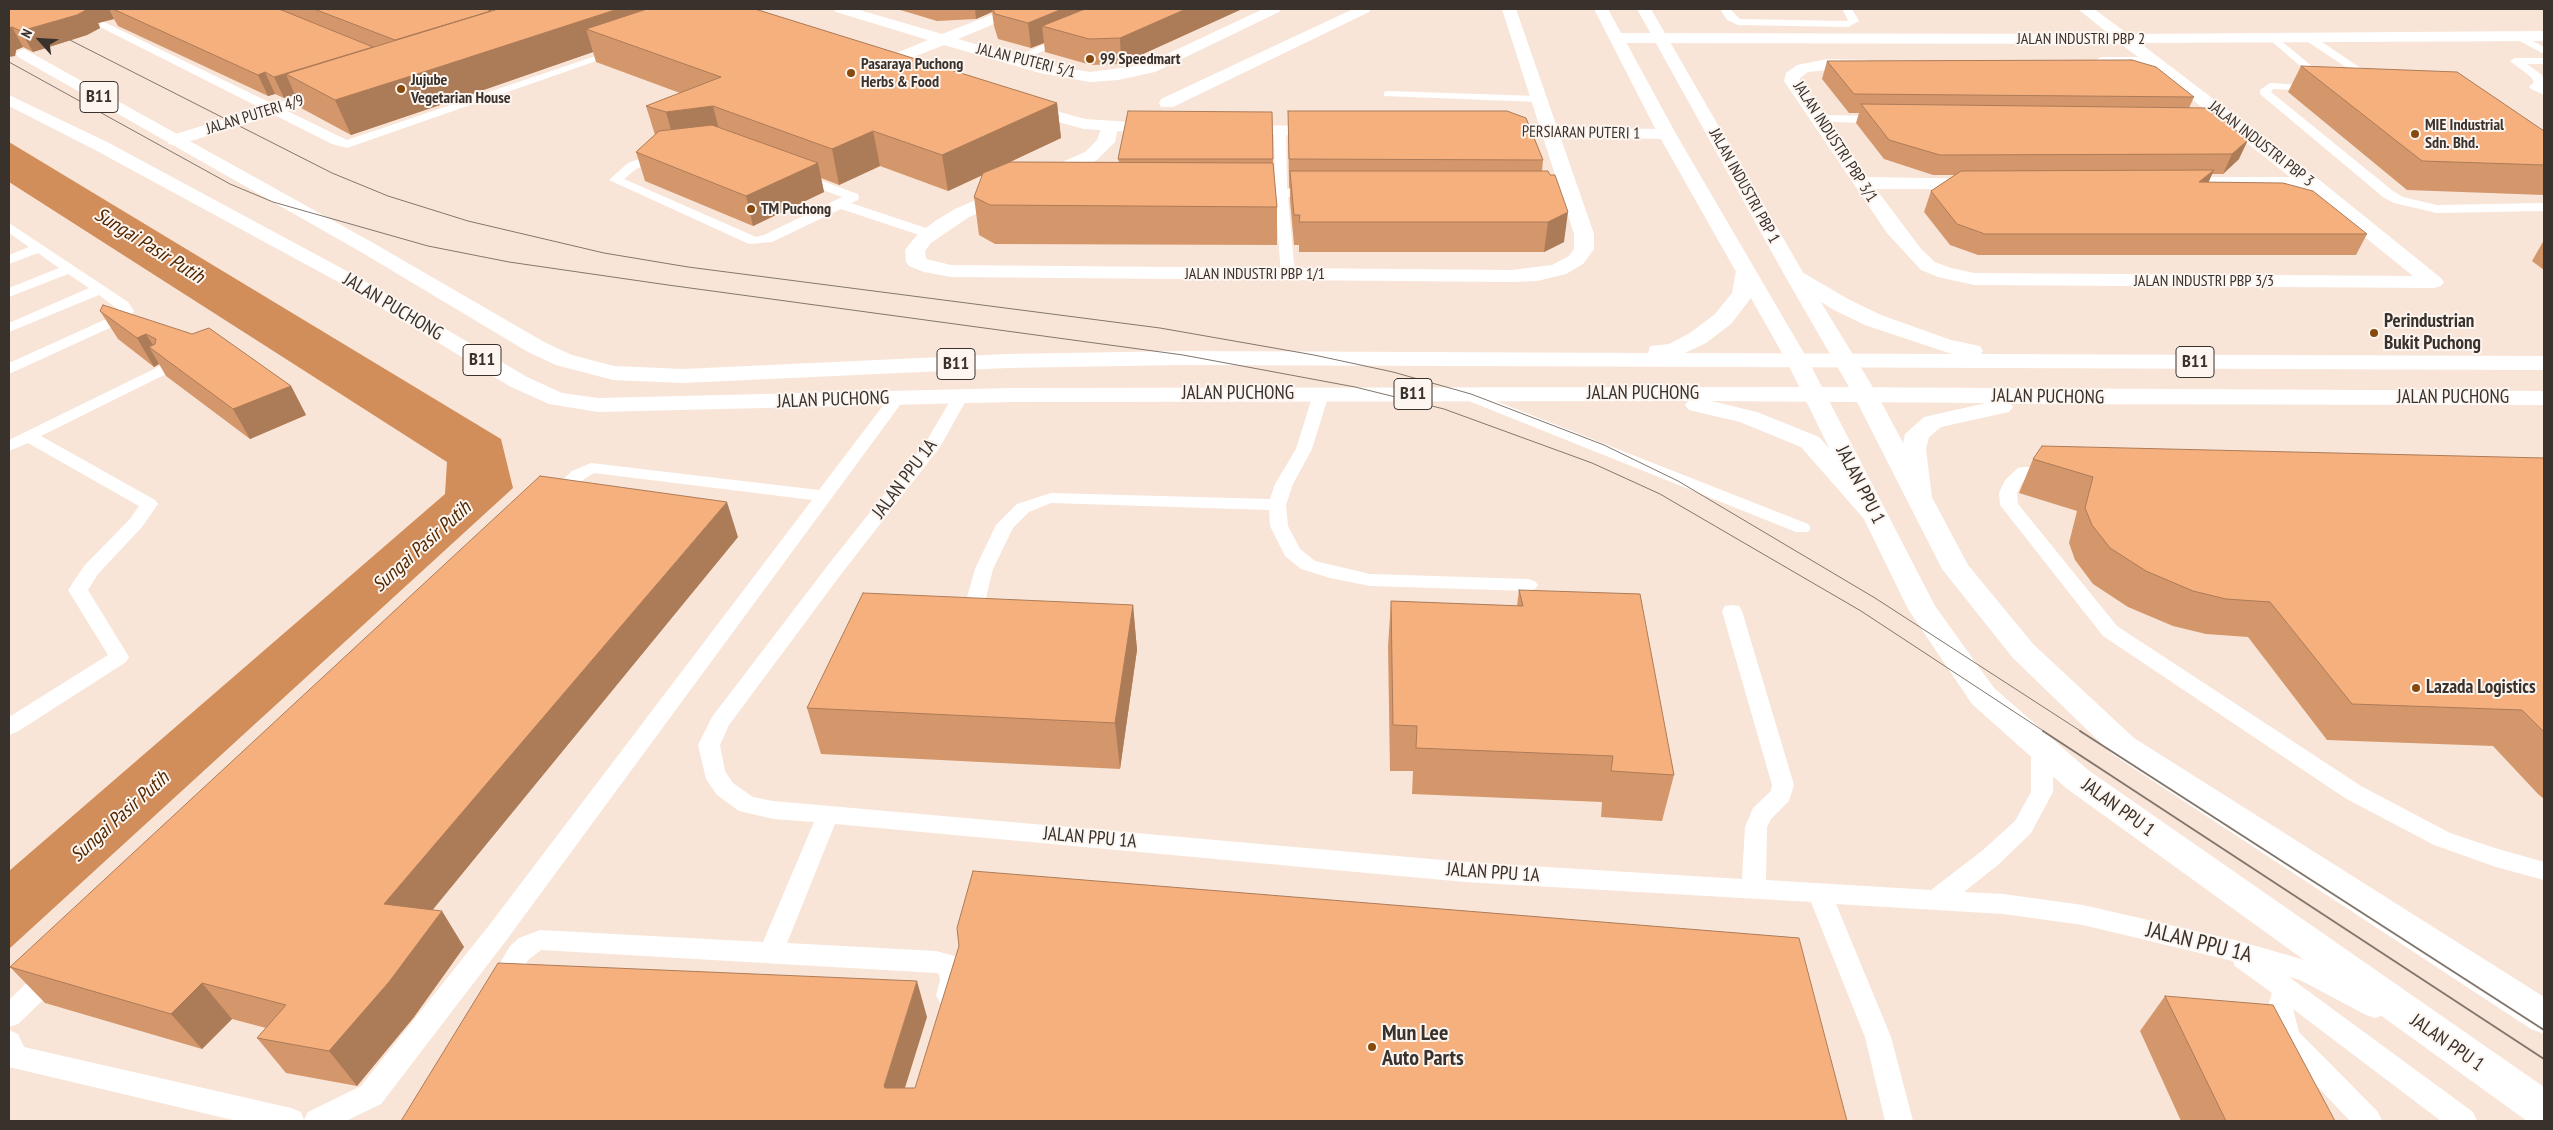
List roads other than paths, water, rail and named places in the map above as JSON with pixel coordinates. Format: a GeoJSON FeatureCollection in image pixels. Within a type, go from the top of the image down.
{"type":"FeatureCollection","features":[{"type":"Feature","properties":{"kind":"main road","name":"JALAN PUTERI 5/1"},"geometry":{"type":"LineString","coordinates":[[840,9],[1013,60],[1065,74],[1090,77],[1118,75],[1148,69],[1274,9]]}},
{"type":"Feature","properties":{"kind":"main road"},"geometry":{"type":"LineString","coordinates":[[890,61],[1018,9]]}},
{"type":"Feature","properties":{"kind":"main road"},"geometry":{"type":"LineString","coordinates":[[1167,103],[1364,9]]}},
{"type":"Feature","properties":{"kind":"main road","name":"JALAN INDUSTRI PBP 1/1"},"geometry":{"type":"LineString","coordinates":[[1109,127],[1106,142],[1091,156],[1011,193],[962,213],[930,234],[915,250],[916,262],[930,268],[951,271],[1511,276],[1537,275],[1558,270],[1576,260],[1584,248],[1584,234],[1564,195],[1550,132],[1509,9]]}},
{"type":"Feature","properties":{"kind":"main road"},"geometry":{"type":"LineString","coordinates":[[1601,9],[1667,134],[1797,360]]}},
{"type":"Feature","properties":{"kind":"main road","name":"JALAN INDUSTRI PBP 1"},"geometry":{"type":"LineString","coordinates":[[1644,9],[1845,362]]}},
{"type":"Feature","properties":{"kind":"main road","name":"JALAN INDUSTRI PBP 3"},"geometry":{"type":"LineString","coordinates":[[2085,9],[2234,122],[2434,282]]}},
{"type":"Feature","properties":{"kind":"main road","name":"JALAN INDUSTRI PBP 2"},"geometry":{"type":"LineString","coordinates":[[1617,38],[2124,39],[2544,36]]}},
{"type":"Feature","properties":{"kind":"main road","name":"JALAN PUCHONG"},"geometry":{"type":"LineString","coordinates":[[24,54],[368,248],[536,347],[564,360],[613,373],[645,376],[683,376],[1007,361],[1172,358],[1797,360],[1845,362],[2544,363]]}},
{"type":"Feature","properties":{"kind":"main road"},"geometry":{"type":"LineString","coordinates":[[872,55],[918,70]]}},
{"type":"Feature","properties":{"kind":"main road"},"geometry":{"type":"LineString","coordinates":[[2085,62],[2154,62]]}},
{"type":"Feature","properties":{"kind":"main road","name":"JALAN INDUSTRI PBP 3/1"},"geometry":{"type":"LineString","coordinates":[[1877,63],[1828,64],[1803,68],[1796,71],[1792,76],[1792,81],[1861,183],[1914,254],[1928,266],[1945,273],[1974,279]]}},
{"type":"Feature","properties":{"kind":"main road","name":"JALAN PUTERI 4/9"},"geometry":{"type":"LineString","coordinates":[[175,140],[348,87]]}},
{"type":"Feature","properties":{"kind":"main road","name":"JALAN PUCHONG"},"geometry":{"type":"LineString","coordinates":[[9,100],[103,147],[340,275],[511,378],[557,399],[607,405],[960,397],[1012,394],[1865,394],[2054,397],[2544,398]]}},
{"type":"Feature","properties":{"kind":"main road"},"geometry":{"type":"LineString","coordinates":[[1010,102],[1061,119],[1109,127],[1173,129]]}},
{"type":"Feature","properties":{"kind":"main road"},"geometry":{"type":"LineString","coordinates":[[1222,130],[1340,131]]}},
{"type":"Feature","properties":{"kind":"main road","name":"PERSIARAN PUTERI 1"},"geometry":{"type":"LineString","coordinates":[[1480,132],[1667,134]]}},
{"type":"Feature","properties":{"kind":"main road"},"geometry":{"type":"LineString","coordinates":[[2151,183],[2310,182]]}},
{"type":"Feature","properties":{"kind":"main road"},"geometry":{"type":"LineString","coordinates":[[1861,183],[1996,183]]}},
{"type":"Feature","properties":{"kind":"main road"},"geometry":{"type":"LineString","coordinates":[[1575,360],[1674,350],[1698,338],[1723,319],[1743,294],[1746,271]]}},
{"type":"Feature","properties":{"kind":"main road"},"geometry":{"type":"LineString","coordinates":[[1795,276],[1840,304],[1908,334],[1946,346],[2026,362]]}},
{"type":"Feature","properties":{"kind":"main road","name":"JALAN INDUSTRI PBP 3/3"},"geometry":{"type":"LineString","coordinates":[[1974,279],[2434,282]]}},
{"type":"Feature","properties":{"kind":"main road","name":"JALAN PPU 1"},"geometry":{"type":"LineString","coordinates":[[1797,360],[1922,609],[1982,696],[2077,779],[2445,1042],[2544,1110]]}},
{"type":"Feature","properties":{"kind":"main road"},"geometry":{"type":"LineString","coordinates":[[1845,362],[1865,394],[1956,569],[2017,644],[2123,746],[2544,1017]]}},
{"type":"Feature","properties":{"kind":"main road"},"geometry":{"type":"LineString","coordinates":[[1625,394],[1702,406],[1748,417],[1810,442],[1874,514]]}},
{"type":"Feature","properties":{"kind":"main road"},"geometry":{"type":"LineString","coordinates":[[1919,498],[1914,449],[1918,434],[1933,422],[2054,397]]}},
{"type":"Feature","properties":{"kind":"lane"},"geometry":{"type":"LineString","coordinates":[[1726,9],[1731,18],[1738,22],[1848,24],[1854,21],[1847,9]]}},
{"type":"Feature","properties":{"kind":"lane"},"geometry":{"type":"LineString","coordinates":[[122,20],[104,25],[336,141],[347,144],[628,48]]}},
{"type":"Feature","properties":{"kind":"lane"},"geometry":{"type":"LineString","coordinates":[[1819,24],[1830,38]]}},
{"type":"Feature","properties":{"kind":"lane"},"geometry":{"type":"LineString","coordinates":[[1013,60],[1074,34]]}},
{"type":"Feature","properties":{"kind":"lane"},"geometry":{"type":"LineString","coordinates":[[2518,36],[2544,51]]}},
{"type":"Feature","properties":{"kind":"lane"},"geometry":{"type":"LineString","coordinates":[[2274,38],[2333,88],[2270,86],[2264,92],[2388,194],[2399,200],[2437,208],[2544,207]]}},
{"type":"Feature","properties":{"kind":"lane"},"geometry":{"type":"LineString","coordinates":[[2309,38],[2387,90],[2360,89]]}},
{"type":"Feature","properties":{"kind":"lane"},"geometry":{"type":"LineString","coordinates":[[2544,61],[2515,61],[2536,75],[2540,83],[2535,87],[2544,92]]}},
{"type":"Feature","properties":{"kind":"lane"},"geometry":{"type":"LineString","coordinates":[[1388,94],[1538,99]]}},
{"type":"Feature","properties":{"kind":"lane"},"geometry":{"type":"LineString","coordinates":[[1818,119],[1898,120]]}},
{"type":"Feature","properties":{"kind":"lane"},"geometry":{"type":"LineString","coordinates":[[2214,122],[2234,122]]}},
{"type":"Feature","properties":{"kind":"lane"},"geometry":{"type":"LineString","coordinates":[[1280,130],[1281,193],[1288,274]]}},
{"type":"Feature","properties":{"kind":"lane"},"geometry":{"type":"LineString","coordinates":[[677,152],[658,155],[632,166],[615,180],[754,241],[767,239],[853,197],[791,174]]}},
{"type":"Feature","properties":{"kind":"lane"},"geometry":{"type":"LineString","coordinates":[[1011,193],[1040,193]]}},
{"type":"Feature","properties":{"kind":"lane"},"geometry":{"type":"LineString","coordinates":[[1233,193],[1331,193]]}},
{"type":"Feature","properties":{"kind":"lane"},"geometry":{"type":"LineString","coordinates":[[840,204],[930,234]]}},
{"type":"Feature","properties":{"kind":"lane"},"geometry":{"type":"LineString","coordinates":[[9,369],[120,318],[127,311],[123,304],[10,230]]}},
{"type":"Feature","properties":{"kind":"lane"},"geometry":{"type":"LineString","coordinates":[[9,260],[40,248]]}},
{"type":"Feature","properties":{"kind":"lane"},"geometry":{"type":"LineString","coordinates":[[9,293],[70,268]]}},
{"type":"Feature","properties":{"kind":"lane"},"geometry":{"type":"LineString","coordinates":[[9,328],[100,289]]}},
{"type":"Feature","properties":{"kind":"lane"},"geometry":{"type":"LineString","coordinates":[[9,446],[164,369]]}},
{"type":"Feature","properties":{"kind":"lane"},"geometry":{"type":"LineString","coordinates":[[1321,394],[1304,449],[1284,484],[1277,505],[1279,526],[1292,552],[1308,565],[1337,574],[1370,580],[1528,585]]}},
{"type":"Feature","properties":{"kind":"lane"},"geometry":{"type":"LineString","coordinates":[[1465,394],[1802,528]]}},
{"type":"Feature","properties":{"kind":"lane","name":"JALAN PPU 1A"},"geometry":{"type":"LineString","coordinates":[[960,397],[934,443],[748,682],[720,722],[710,745],[714,773],[725,789],[747,805],[773,810],[1464,872],[2003,904],[2083,916],[2235,951],[2306,971],[2445,1042]]}},
{"type":"Feature","properties":{"kind":"lane"},"geometry":{"type":"LineString","coordinates":[[318,1121],[371,1095],[496,935],[897,398]]}},
{"type":"Feature","properties":{"kind":"lane"},"geometry":{"type":"LineString","coordinates":[[9,727],[119,657],[78,590],[91,570],[136,523],[149,504],[28,436]]}},
{"type":"Feature","properties":{"kind":"lane"},"geometry":{"type":"LineString","coordinates":[[542,509],[578,475],[591,468],[824,496]]}},
{"type":"Feature","properties":{"kind":"lane"},"geometry":{"type":"LineString","coordinates":[[2073,474],[2024,472],[2014,480],[2008,493],[2009,505],[2110,631],[2353,792],[2442,839],[2496,858],[2544,871]]}},
{"type":"Feature","properties":{"kind":"lane"},"geometry":{"type":"LineString","coordinates":[[969,625],[984,568],[1005,525],[1023,508],[1036,502],[1051,498],[1277,505]]}},
{"type":"Feature","properties":{"kind":"lane"},"geometry":{"type":"LineString","coordinates":[[1732,611],[1783,785],[1781,795],[1761,814],[1756,827],[1754,888]]}},
{"type":"Feature","properties":{"kind":"lane"},"geometry":{"type":"LineString","coordinates":[[1937,899],[1991,857],[2023,827],[2042,792],[2042,749]]}},
{"type":"Feature","properties":{"kind":"lane"},"geometry":{"type":"LineString","coordinates":[[771,952],[828,815]]}},
{"type":"Feature","properties":{"kind":"lane"},"geometry":{"type":"LineString","coordinates":[[1819,892],[1878,1036],[1898,1121]]}},
{"type":"Feature","properties":{"kind":"lane"},"geometry":{"type":"LineString","coordinates":[[484,1012],[519,953],[528,945],[540,940],[936,962],[951,966],[952,981],[942,1019]]}},
{"type":"Feature","properties":{"kind":"lane"},"geometry":{"type":"LineString","coordinates":[[2235,951],[2463,1121]]}},
{"type":"Feature","properties":{"kind":"lane"},"geometry":{"type":"LineString","coordinates":[[9,1016],[66,961]]}},
{"type":"Feature","properties":{"kind":"lane"},"geometry":{"type":"LineString","coordinates":[[2286,990],[2280,1010],[2288,1038],[2301,1054],[2368,1121]]}},
{"type":"Feature","properties":{"kind":"lane"},"geometry":{"type":"LineString","coordinates":[[9,1042],[15,1057],[290,1121]]}},
{"type":"Feature","properties":{"kind":"water","name":"Sungai Pasir Putih"},"geometry":{"type":"Polygon","coordinates":[[[9,142],[501,439],[513,488],[9,949],[9,871],[445,494],[447,462],[9,182],[9,142]]]}},
{"type":"Feature","properties":{"kind":"tram line"},"geometry":{"type":"LineString","coordinates":[[58,34],[332,173],[388,196],[468,221],[604,253],[688,267],[1160,328],[1314,355],[1393,372],[1471,394],[1604,445],[1678,481],[1875,598],[2082,732]]}},
{"type":"Feature","properties":{"kind":"tram line"},"geometry":{"type":"LineString","coordinates":[[9,62],[230,184],[273,202],[428,246],[509,262],[668,285],[1183,355],[1355,387],[1444,409],[1592,463],[1660,494],[1861,611],[2045,732]]}},
{"type":"Feature","properties":{"kind":"tram line"},"geometry":{"type":"LineString","coordinates":[[2043,731],[2544,1059]]}},
{"type":"Feature","properties":{"kind":"tram line"},"geometry":{"type":"LineString","coordinates":[[2080,731],[2544,1030]]}},
{"type":"Feature","properties":{"kind":"place","name":"99 Speedmart"},"geometry":{"type":"Point","coordinates":[1090,59]}},
{"type":"Feature","properties":{"kind":"place","name":"Pasaraya Puchong Herbs & Food"},"geometry":{"type":"Point","coordinates":[851,73]}},
{"type":"Feature","properties":{"kind":"place","name":"Jujube Vegetarian House"},"geometry":{"type":"Point","coordinates":[401,89]}},
{"type":"Feature","properties":{"kind":"place","name":"MIE Industrial Sdn. Bhd."},"geometry":{"type":"Point","coordinates":[2415,134]}},
{"type":"Feature","properties":{"kind":"place","name":"TM Puchong"},"geometry":{"type":"Point","coordinates":[751,209]}},
{"type":"Feature","properties":{"kind":"place","name":"Perindustrian Bukit Puchong"},"geometry":{"type":"Point","coordinates":[2374,333]}},
{"type":"Feature","properties":{"kind":"place","name":"Lazada Logistics"},"geometry":{"type":"Point","coordinates":[2416,688]}},
{"type":"Feature","properties":{"kind":"place","name":"Mun Lee Auto Parts"},"geometry":{"type":"Point","coordinates":[1372,1047]}}]}
